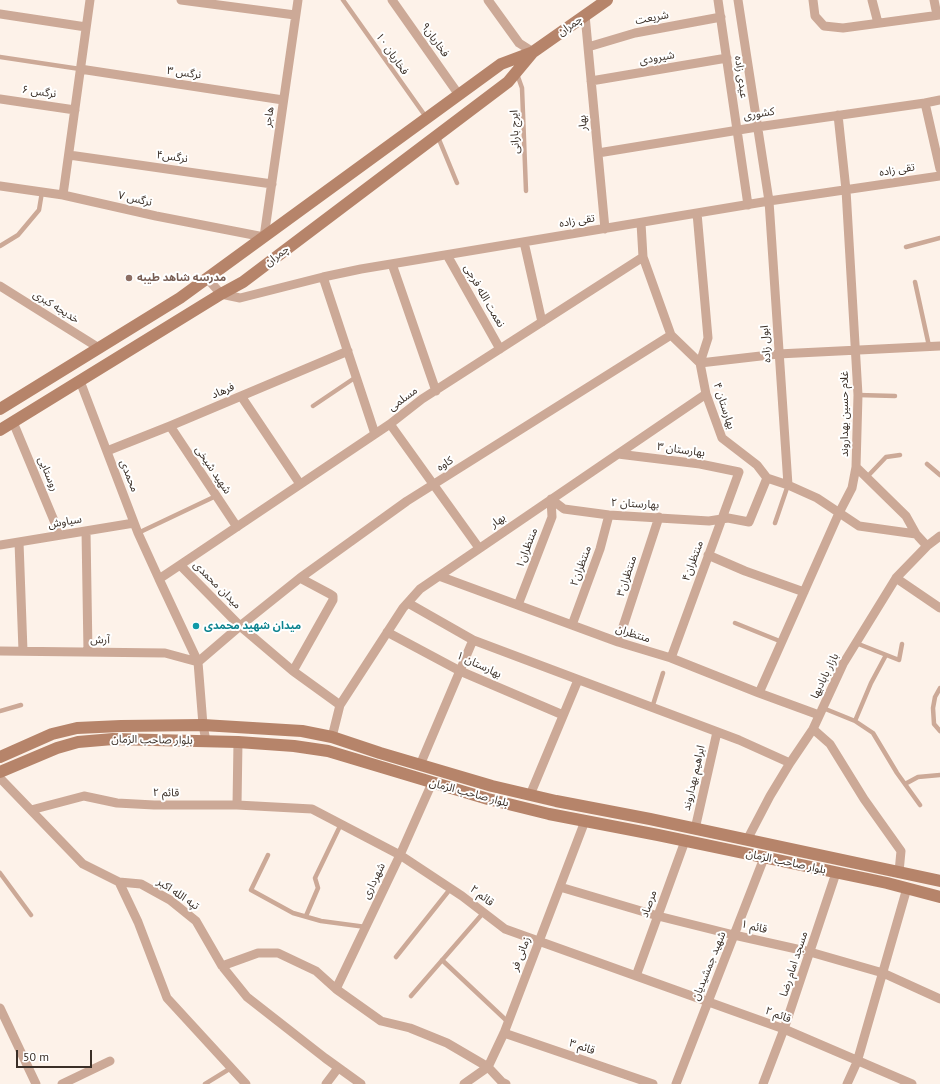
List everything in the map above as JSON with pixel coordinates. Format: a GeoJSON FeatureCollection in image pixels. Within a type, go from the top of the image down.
{"type":"FeatureCollection","features":[{"type":"Feature","properties":{"kind":"main road","name":"چمران"},"geometry":{"type":"LineString","coordinates":[[2,405],[180,298],[502,64],[532,52],[607,0]]}},
{"type":"Feature","properties":{"kind":"main road","name":"چمران"},"geometry":{"type":"LineString","coordinates":[[0,430],[243,282],[508,82],[517,73],[532,52]]}},
{"type":"Feature","properties":{"kind":"main road","name":"بلوار صاحب الزمان"},"geometry":{"type":"LineString","coordinates":[[0,757],[52,734],[77,728],[203,725],[302,731],[332,737],[420,765],[492,786],[530,795],[695,828],[940,881]]}},
{"type":"Feature","properties":{"kind":"main road","name":"بلوار صاحب الزمان"},"geometry":{"type":"LineString","coordinates":[[0,772],[57,748],[78,742],[113,739],[238,742],[294,746],[328,751],[488,799],[549,814],[744,853],[907,888],[940,897]]}},
{"type":"Feature","properties":{"kind":"main road"},"geometry":{"type":"LineString","coordinates":[[744,853],[747,840]]}},
{"type":"Feature","properties":{"kind":"street"},"geometry":{"type":"LineString","coordinates":[[63,195],[90,0]]}},
{"type":"Feature","properties":{"kind":"street"},"geometry":{"type":"LineString","coordinates":[[181,0],[296,15]]}},
{"type":"Feature","properties":{"kind":"street","name":"هاجر"},"geometry":{"type":"LineString","coordinates":[[264,237],[298,0]]}},
{"type":"Feature","properties":{"kind":"street","name":"فخاریان۹"},"geometry":{"type":"LineString","coordinates":[[392,0],[459,95]]}},
{"type":"Feature","properties":{"kind":"street","name":"عیدی زاده"},"geometry":{"type":"LineString","coordinates":[[718,0],[748,205]]}},
{"type":"Feature","properties":{"kind":"street","name":"عیدی زاده"},"geometry":{"type":"LineString","coordinates":[[738,0],[769,201]]}},
{"type":"Feature","properties":{"kind":"street"},"geometry":{"type":"LineString","coordinates":[[813,0],[815,16],[824,26],[843,28],[938,15],[934,0]]}},
{"type":"Feature","properties":{"kind":"street"},"geometry":{"type":"LineString","coordinates":[[872,0],[878,23]]}},
{"type":"Feature","properties":{"kind":"street"},"geometry":{"type":"LineString","coordinates":[[491,1],[519,43],[532,52]]}},
{"type":"Feature","properties":{"kind":"street"},"geometry":{"type":"LineString","coordinates":[[0,14],[86,27]]}},
{"type":"Feature","properties":{"kind":"street","name":"بهار"},"geometry":{"type":"LineString","coordinates":[[585,15],[605,229]]}},
{"type":"Feature","properties":{"kind":"street","name":"شریعت"},"geometry":{"type":"LineString","coordinates":[[588,47],[636,33],[721,17]]}},
{"type":"Feature","properties":{"kind":"street","name":"شیرودی"},"geometry":{"type":"LineString","coordinates":[[591,81],[727,58]]}},
{"type":"Feature","properties":{"kind":"street","name":"نرگس ۳"},"geometry":{"type":"LineString","coordinates":[[80,69],[284,100]]}},
{"type":"Feature","properties":{"kind":"street","name":"نرگس ۶"},"geometry":{"type":"LineString","coordinates":[[0,99],[75,110]]}},
{"type":"Feature","properties":{"kind":"street","name":"کشوری"},"geometry":{"type":"LineString","coordinates":[[598,153],[737,130],[940,100]]}},
{"type":"Feature","properties":{"kind":"street"},"geometry":{"type":"LineString","coordinates":[[925,103],[940,169]]}},
{"type":"Feature","properties":{"kind":"street","name":"غلام حسین بهداروند"},"geometry":{"type":"LineString","coordinates":[[759,694],[839,513],[852,488],[856,467],[858,395],[856,350],[846,190],[838,115]]}},
{"type":"Feature","properties":{"kind":"street","name":"نرگس۴"},"geometry":{"type":"LineString","coordinates":[[69,155],[272,184]]}},
{"type":"Feature","properties":{"kind":"street","name":"تقی زاده"},"geometry":{"type":"LineString","coordinates":[[221,294],[240,298],[323,277],[392,264],[769,201],[940,176]]}},
{"type":"Feature","properties":{"kind":"street","name":"نرگس ۷"},"geometry":{"type":"LineString","coordinates":[[0,186],[63,195],[156,216],[264,237]]}},
{"type":"Feature","properties":{"kind":"street","name":"ابول زاده"},"geometry":{"type":"LineString","coordinates":[[769,201],[778,354],[788,485]]}},
{"type":"Feature","properties":{"kind":"street"},"geometry":{"type":"LineString","coordinates":[[697,213],[708,338],[700,363]]}},
{"type":"Feature","properties":{"kind":"street"},"geometry":{"type":"LineString","coordinates":[[641,223],[643,257],[671,335],[700,363]]}},
{"type":"Feature","properties":{"kind":"street"},"geometry":{"type":"LineString","coordinates":[[524,242],[542,322]]}},
{"type":"Feature","properties":{"kind":"street","name":"نعمت الله فرجی"},"geometry":{"type":"LineString","coordinates":[[447,255],[500,349]]}},
{"type":"Feature","properties":{"kind":"street","name":"مسلمی"},"geometry":{"type":"LineString","coordinates":[[180,565],[390,424],[436,391],[643,257]]}},
{"type":"Feature","properties":{"kind":"street"},"geometry":{"type":"LineString","coordinates":[[392,264],[436,391]]}},
{"type":"Feature","properties":{"kind":"street"},"geometry":{"type":"LineString","coordinates":[[323,277],[375,434]]}},
{"type":"Feature","properties":{"kind":"street"},"geometry":{"type":"LineString","coordinates":[[207,278],[221,294]]}},
{"type":"Feature","properties":{"kind":"street","name":"خدیجه کبری"},"geometry":{"type":"LineString","coordinates":[[0,286],[99,348]]}},
{"type":"Feature","properties":{"kind":"street","name":"کاوه"},"geometry":{"type":"LineString","coordinates":[[240,626],[300,578],[407,501],[671,335]]}},
{"type":"Feature","properties":{"kind":"street"},"geometry":{"type":"LineString","coordinates":[[700,363],[778,354],[940,346]]}},
{"type":"Feature","properties":{"kind":"street","name":"فرهاد"},"geometry":{"type":"LineString","coordinates":[[107,451],[348,351]]}},
{"type":"Feature","properties":{"kind":"street","name":"بهارستان ۴"},"geometry":{"type":"LineString","coordinates":[[700,363],[706,394],[722,438],[757,465],[767,478]]}},
{"type":"Feature","properties":{"kind":"street","name":"محمدی"},"geometry":{"type":"LineString","coordinates":[[80,381],[138,533],[159,579]]}},
{"type":"Feature","properties":{"kind":"street","name":"بهار"},"geometry":{"type":"LineString","coordinates":[[332,737],[340,705],[403,608],[420,589],[706,394]]}},
{"type":"Feature","properties":{"kind":"street"},"geometry":{"type":"LineString","coordinates":[[242,396],[300,484]]}},
{"type":"Feature","properties":{"kind":"street","name":"روستایی"},"geometry":{"type":"LineString","coordinates":[[13,422],[60,535]]}},
{"type":"Feature","properties":{"kind":"street"},"geometry":{"type":"LineString","coordinates":[[390,424],[479,548]]}},
{"type":"Feature","properties":{"kind":"street","name":"شهید شیخی"},"geometry":{"type":"LineString","coordinates":[[170,426],[237,527]]}},
{"type":"Feature","properties":{"kind":"street","name":"بهارستان ۳"},"geometry":{"type":"LineString","coordinates":[[618,454],[700,464],[739,472]]}},
{"type":"Feature","properties":{"kind":"street"},"geometry":{"type":"LineString","coordinates":[[856,467],[906,516],[916,534],[926,546]]}},
{"type":"Feature","properties":{"kind":"street","name":"منتظران۴"},"geometry":{"type":"LineString","coordinates":[[671,658],[739,472]]}},
{"type":"Feature","properties":{"kind":"street"},"geometry":{"type":"LineString","coordinates":[[767,478],[788,485],[817,498],[859,526],[916,534]]}},
{"type":"Feature","properties":{"kind":"street","name":"بهارستان ۲"},"geometry":{"type":"LineString","coordinates":[[551,500],[564,509],[609,514],[709,521],[728,518],[749,522],[767,478]]}},
{"type":"Feature","properties":{"kind":"street","name":"منتظران۱"},"geometry":{"type":"LineString","coordinates":[[518,605],[552,517],[551,500]]}},
{"type":"Feature","properties":{"kind":"street","name":"منتظران۲"},"geometry":{"type":"LineString","coordinates":[[572,625],[600,549],[609,514]]}},
{"type":"Feature","properties":{"kind":"street","name":"منتظران۳"},"geometry":{"type":"LineString","coordinates":[[618,642],[659,517]]}},
{"type":"Feature","properties":{"kind":"street","name":"سیاوش"},"geometry":{"type":"LineString","coordinates":[[0,545],[134,522]]}},
{"type":"Feature","properties":{"kind":"street"},"geometry":{"type":"LineString","coordinates":[[86,531],[88,652]]}},
{"type":"Feature","properties":{"kind":"street","name":"بازار بابادیها"},"geometry":{"type":"LineString","coordinates":[[747,840],[770,796],[812,730],[843,664],[896,578],[926,546],[940,536]]}},
{"type":"Feature","properties":{"kind":"street"},"geometry":{"type":"LineString","coordinates":[[19,542],[23,651]]}},
{"type":"Feature","properties":{"kind":"street"},"geometry":{"type":"LineString","coordinates":[[708,555],[745,571],[804,592]]}},
{"type":"Feature","properties":{"kind":"street","name":"میدان محمدی"},"geometry":{"type":"LineString","coordinates":[[159,579],[180,565],[240,626],[198,662]]}},
{"type":"Feature","properties":{"kind":"street","name":"منتظران"},"geometry":{"type":"LineString","coordinates":[[439,576],[618,642],[671,658],[759,694],[821,712]]}},
{"type":"Feature","properties":{"kind":"street"},"geometry":{"type":"LineString","coordinates":[[293,671],[333,600],[333,596],[330,594],[300,578]]}},
{"type":"Feature","properties":{"kind":"street"},"geometry":{"type":"LineString","coordinates":[[896,578],[940,608]]}},
{"type":"Feature","properties":{"kind":"street"},"geometry":{"type":"LineString","coordinates":[[159,579],[198,662],[203,725],[206,741]]}},
{"type":"Feature","properties":{"kind":"street"},"geometry":{"type":"LineString","coordinates":[[408,603],[473,640],[739,740],[790,763]]}},
{"type":"Feature","properties":{"kind":"street"},"geometry":{"type":"LineString","coordinates":[[240,626],[293,671],[340,705]]}},
{"type":"Feature","properties":{"kind":"street","name":"بهارستان ۱"},"geometry":{"type":"LineString","coordinates":[[387,632],[460,670],[563,715]]}},
{"type":"Feature","properties":{"kind":"street"},"geometry":{"type":"LineString","coordinates":[[420,765],[473,640]]}},
{"type":"Feature","properties":{"kind":"street","name":"آرش"},"geometry":{"type":"LineString","coordinates":[[0,651],[165,653],[198,662]]}},
{"type":"Feature","properties":{"kind":"street"},"geometry":{"type":"LineString","coordinates":[[530,795],[578,680]]}},
{"type":"Feature","properties":{"kind":"street"},"geometry":{"type":"LineString","coordinates":[[812,730],[830,744],[864,800],[901,851],[899,872]]}},
{"type":"Feature","properties":{"kind":"street","name":"ابراهیم بهداروند"},"geometry":{"type":"LineString","coordinates":[[695,828],[717,732]]}},
{"type":"Feature","properties":{"kind":"street"},"geometry":{"type":"LineString","coordinates":[[237,805],[238,742]]}},
{"type":"Feature","properties":{"kind":"street","name":"تپه الله اکبر"},"geometry":{"type":"LineString","coordinates":[[0,778],[83,864],[119,882],[141,884],[170,900],[196,921],[222,966],[247,997],[338,1068],[361,1084]]}},
{"type":"Feature","properties":{"kind":"street","name":"شهرداری"},"geometry":{"type":"LineString","coordinates":[[336,989],[400,855],[432,783]]}},
{"type":"Feature","properties":{"kind":"street","name":"قائم ۲"},"geometry":{"type":"LineString","coordinates":[[31,810],[84,796],[117,803],[154,805],[237,805],[312,809],[400,855],[451,888],[505,929],[784,1029],[857,1062],[912,1084]]}},
{"type":"Feature","properties":{"kind":"street","name":"زمانی فر"},"geometry":{"type":"LineString","coordinates":[[464,1084],[488,1067],[504,1033],[585,821]]}},
{"type":"Feature","properties":{"kind":"street","name":"مرصاد"},"geometry":{"type":"LineString","coordinates":[[636,976],[685,841]]}},
{"type":"Feature","properties":{"kind":"street","name":"شهید جمشیدیان"},"geometry":{"type":"LineString","coordinates":[[676,1084],[764,858]]}},
{"type":"Feature","properties":{"kind":"street","name":"مسجد امام رضا"},"geometry":{"type":"LineString","coordinates":[[763,1084],[784,1029],[836,873]]}},
{"type":"Feature","properties":{"kind":"street"},"geometry":{"type":"LineString","coordinates":[[119,882],[138,922],[167,998],[246,1084]]}},
{"type":"Feature","properties":{"kind":"street","name":"قائم ۱"},"geometry":{"type":"LineString","coordinates":[[560,887],[658,916],[810,952],[883,973],[940,999]]}},
{"type":"Feature","properties":{"kind":"street"},"geometry":{"type":"LineString","coordinates":[[847,1084],[857,1062],[907,888]]}},
{"type":"Feature","properties":{"kind":"street"},"geometry":{"type":"LineString","coordinates":[[222,966],[258,953],[278,953],[316,971],[336,989],[381,1021],[410,1028],[447,1043],[488,1067],[502,1082],[506,1084]]}},
{"type":"Feature","properties":{"kind":"street"},"geometry":{"type":"LineString","coordinates":[[0,1008],[4,1027],[36,1084]]}},
{"type":"Feature","properties":{"kind":"street","name":"قائم ۳"},"geometry":{"type":"LineString","coordinates":[[504,1033],[653,1084]]}},
{"type":"Feature","properties":{"kind":"street"},"geometry":{"type":"LineString","coordinates":[[62,1084],[110,1061]]}},
{"type":"Feature","properties":{"kind":"street"},"geometry":{"type":"LineString","coordinates":[[326,1084],[338,1068]]}},
{"type":"Feature","properties":{"kind":"lane","name":"فخاریان ۱۰"},"geometry":{"type":"LineString","coordinates":[[343,0],[427,119]]}},
{"type":"Feature","properties":{"kind":"lane"},"geometry":{"type":"LineString","coordinates":[[0,56],[80,69]]}},
{"type":"Feature","properties":{"kind":"lane","name":"ایرج بارانی"},"geometry":{"type":"LineString","coordinates":[[517,73],[522,88],[526,192]]}},
{"type":"Feature","properties":{"kind":"lane"},"geometry":{"type":"LineString","coordinates":[[437,136],[457,183]]}},
{"type":"Feature","properties":{"kind":"lane"},"geometry":{"type":"LineString","coordinates":[[0,246],[18,235],[39,210],[42,192]]}},
{"type":"Feature","properties":{"kind":"lane"},"geometry":{"type":"LineString","coordinates":[[906,247],[940,238]]}},
{"type":"Feature","properties":{"kind":"lane"},"geometry":{"type":"LineString","coordinates":[[915,282],[929,346]]}},
{"type":"Feature","properties":{"kind":"lane"},"geometry":{"type":"LineString","coordinates":[[313,406],[356,377]]}},
{"type":"Feature","properties":{"kind":"lane"},"geometry":{"type":"LineString","coordinates":[[858,395],[895,396]]}},
{"type":"Feature","properties":{"kind":"lane"},"geometry":{"type":"LineString","coordinates":[[867,477],[886,457],[900,455]]}},
{"type":"Feature","properties":{"kind":"lane"},"geometry":{"type":"LineString","coordinates":[[927,464],[940,475]]}},
{"type":"Feature","properties":{"kind":"lane"},"geometry":{"type":"LineString","coordinates":[[775,523],[788,485]]}},
{"type":"Feature","properties":{"kind":"lane"},"geometry":{"type":"LineString","coordinates":[[138,533],[216,496]]}},
{"type":"Feature","properties":{"kind":"lane"},"geometry":{"type":"LineString","coordinates":[[735,623],[782,642]]}},
{"type":"Feature","properties":{"kind":"lane"},"geometry":{"type":"LineString","coordinates":[[856,643],[899,660],[902,644]]}},
{"type":"Feature","properties":{"kind":"lane"},"geometry":{"type":"LineString","coordinates":[[855,722],[871,683],[886,655]]}},
{"type":"Feature","properties":{"kind":"lane"},"geometry":{"type":"LineString","coordinates":[[652,708],[663,673]]}},
{"type":"Feature","properties":{"kind":"lane"},"geometry":{"type":"LineString","coordinates":[[940,688],[935,697],[934,724],[940,731]]}},
{"type":"Feature","properties":{"kind":"lane"},"geometry":{"type":"LineString","coordinates":[[0,711],[20,706]]}},
{"type":"Feature","properties":{"kind":"lane"},"geometry":{"type":"LineString","coordinates":[[821,712],[855,722],[873,733],[920,805]]}},
{"type":"Feature","properties":{"kind":"lane"},"geometry":{"type":"LineString","coordinates":[[905,784],[918,777],[940,775]]}},
{"type":"Feature","properties":{"kind":"lane"},"geometry":{"type":"LineString","coordinates":[[306,916],[318,888],[315,878],[341,824]]}},
{"type":"Feature","properties":{"kind":"lane"},"geometry":{"type":"LineString","coordinates":[[268,855],[251,890],[293,913],[322,921],[366,927]]}},
{"type":"Feature","properties":{"kind":"lane"},"geometry":{"type":"LineString","coordinates":[[0,873],[31,915]]}},
{"type":"Feature","properties":{"kind":"lane"},"geometry":{"type":"LineString","coordinates":[[396,957],[451,888]]}},
{"type":"Feature","properties":{"kind":"lane"},"geometry":{"type":"LineString","coordinates":[[411,996],[484,912]]}},
{"type":"Feature","properties":{"kind":"lane"},"geometry":{"type":"LineString","coordinates":[[442,960],[508,1022]]}},
{"type":"Feature","properties":{"kind":"lane"},"geometry":{"type":"LineString","coordinates":[[205,1084],[231,1068]]}},
{"type":"Feature","properties":{"kind":"place","name":"مدرسه شاهد طیبه"},"geometry":{"type":"Point","coordinates":[129,278]}},
{"type":"Feature","properties":{"kind":"place","name":"میدان شهید محمدی"},"geometry":{"type":"Point","coordinates":[196,626]}}]}
